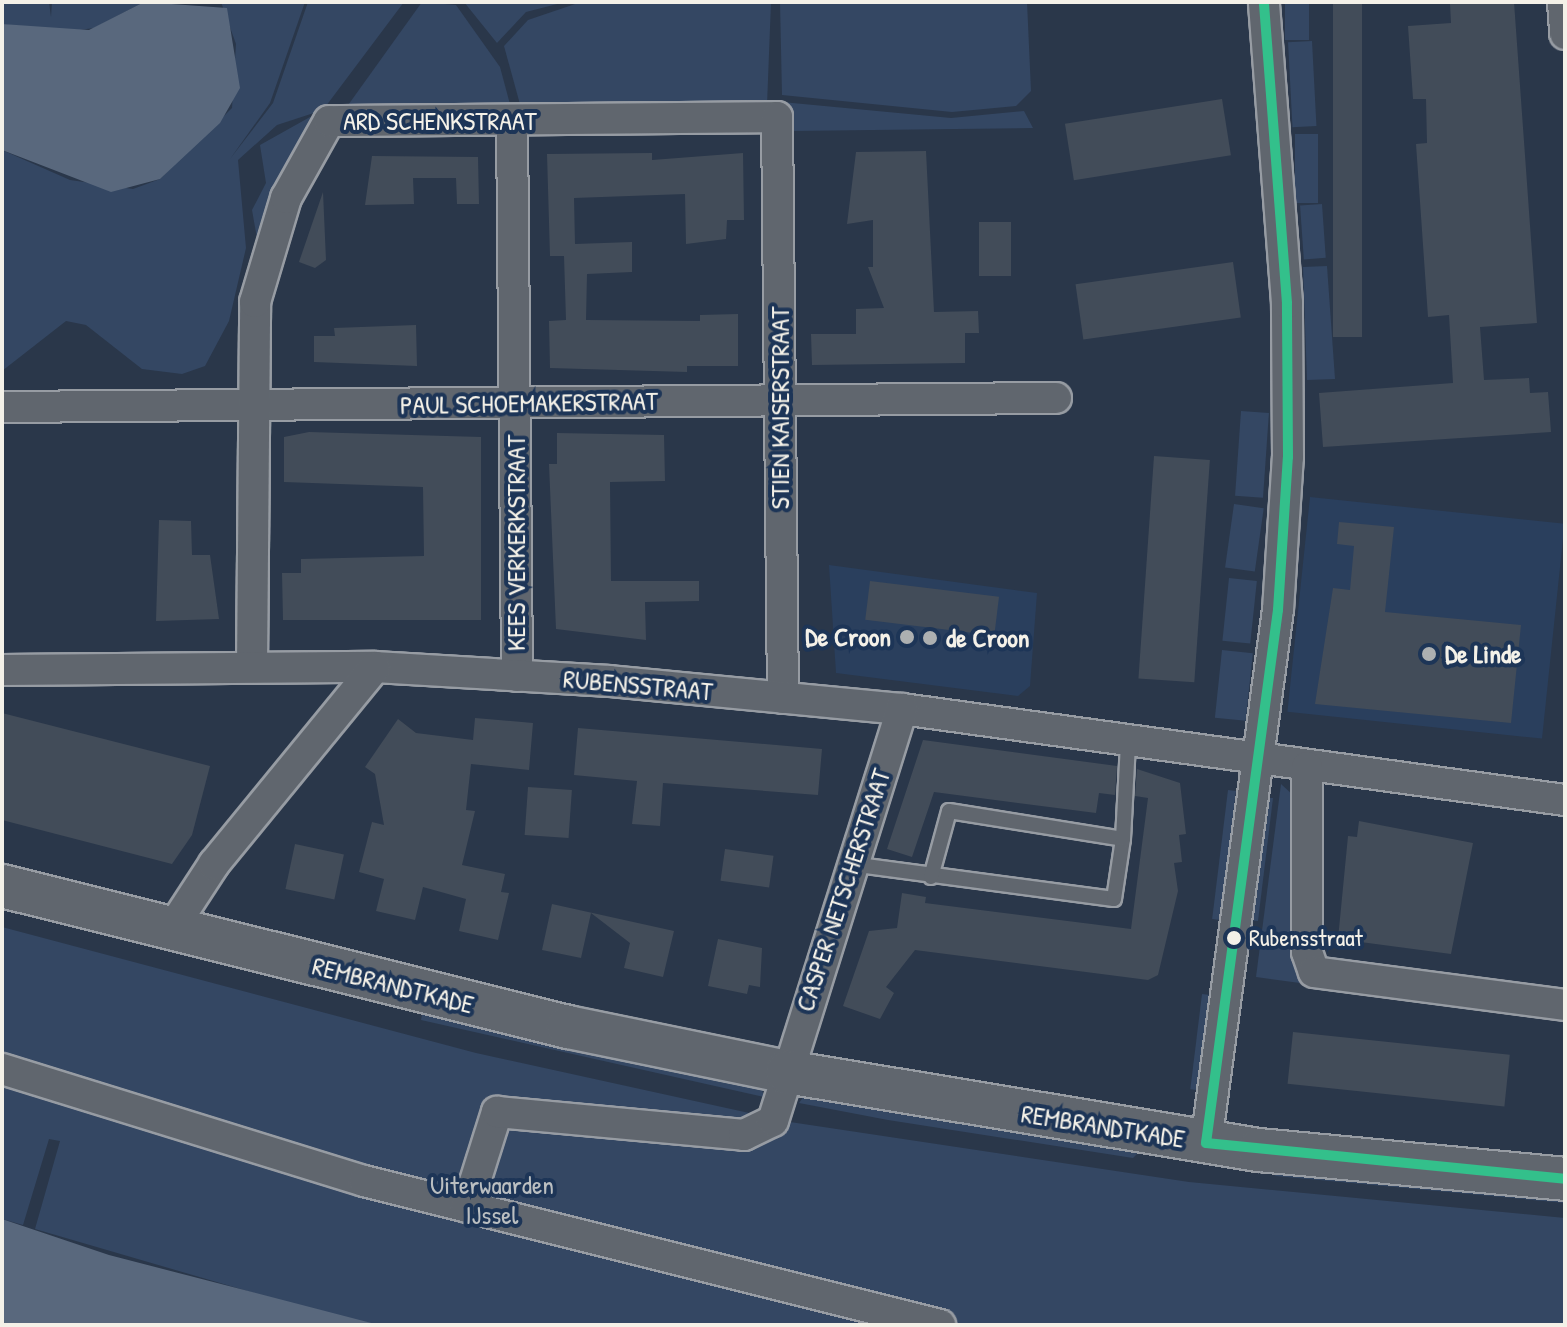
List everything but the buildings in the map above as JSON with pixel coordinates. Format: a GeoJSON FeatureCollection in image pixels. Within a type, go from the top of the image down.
{"type":"FeatureCollection","features":[{"type":"Feature","properties":{"kind":"street"},"geometry":{"type":"LineString","coordinates":[[1206,1143],[1254,760],[1278,610],[1290,402],[1264,2]]}},
{"type":"Feature","properties":{"kind":"street"},"geometry":{"type":"LineString","coordinates":[[1563,2],[1565,34]]}},
{"type":"Feature","properties":{"kind":"street","name":"ARD SCHENKSTRAAT"},"geometry":{"type":"LineString","coordinates":[[252,667],[250,352],[267,251],[329,121],[777,117]]}},
{"type":"Feature","properties":{"kind":"street","name":"STIEN KAISERSTRAAT"},"geometry":{"type":"LineString","coordinates":[[777,117],[783,698]]}},
{"type":"Feature","properties":{"kind":"street","name":"KEES VERKERKSTRAAT"},"geometry":{"type":"LineString","coordinates":[[512,121],[517,676]]}},
{"type":"Feature","properties":{"kind":"street","name":"PAUL SCHOEMAKERSTRAAT"},"geometry":{"type":"LineString","coordinates":[[2,407],[1056,398]]}},
{"type":"Feature","properties":{"kind":"street"},"geometry":{"type":"LineString","coordinates":[[171,930],[214,864],[375,667]]}},
{"type":"Feature","properties":{"kind":"street","name":"RUBENSSTRAAT"},"geometry":{"type":"LineString","coordinates":[[2,670],[375,667],[783,698],[902,709],[1254,760],[1565,800]]}},
{"type":"Feature","properties":{"kind":"street","name":"CASPER NETSCHERSTRAAT"},"geometry":{"type":"LineString","coordinates":[[787,1072],[902,709]]}},
{"type":"Feature","properties":{"kind":"street"},"geometry":{"type":"LineString","coordinates":[[1307,767],[1307,952],[1314,972],[1565,1005]]}},
{"type":"Feature","properties":{"kind":"street","name":"REMBRANDTKADE"},"geometry":{"type":"LineString","coordinates":[[2,886],[171,930],[787,1072],[1206,1143],[1565,1179]]}},
{"type":"Feature","properties":{"kind":"street"},"geometry":{"type":"LineString","coordinates":[[2,1069],[467,1207],[940,1325]]}},
{"type":"Feature","properties":{"kind":"street"},"geometry":{"type":"LineString","coordinates":[[467,1207],[497,1112],[752,1135],[773,1121],[787,1072]]}},
{"type":"Feature","properties":{"kind":"lane"},"geometry":{"type":"LineString","coordinates":[[849,870],[1114,899],[1123,839],[1128,742]]}},
{"type":"Feature","properties":{"kind":"lane"},"geometry":{"type":"LineString","coordinates":[[931,877],[949,811],[1123,839]]}},
{"type":"Feature","properties":{"kind":"shaded area"},"geometry":{"type":"Polygon","coordinates":[[[144,2],[227,8],[240,88],[220,123],[160,179],[111,192],[2,150],[2,24],[89,30],[144,2]]]}},
{"type":"Feature","properties":{"kind":"shaded area","name":"De Linde"},"geometry":{"type":"Polygon","coordinates":[[[1310,497],[1565,524],[1542,739],[1287,712],[1310,497]]]}},
{"type":"Feature","properties":{"kind":"shaded area"},"geometry":{"type":"Polygon","coordinates":[[[829,565],[1037,593],[1030,686],[1018,696],[836,673],[829,565]]]}},
{"type":"Feature","properties":{"kind":"shaded area"},"geometry":{"type":"Polygon","coordinates":[[[2,1219],[109,1255],[379,1325],[2,1325],[2,1219]]]}},
{"type":"Feature","properties":{"kind":"green space"},"geometry":{"type":"Polygon","coordinates":[[[2,2],[49,2],[51,17],[52,2],[144,2],[94,28],[65,32],[2,24],[2,2]]]}},
{"type":"Feature","properties":{"kind":"green space"},"geometry":{"type":"Polygon","coordinates":[[[221,2],[305,2],[270,103],[230,159],[273,103],[308,2],[404,2],[323,110],[277,125],[238,160],[246,248],[229,321],[205,366],[182,374],[142,369],[86,325],[66,321],[2,371],[2,150],[70,180],[133,189],[160,179],[232,108],[236,44],[221,2]]]}},
{"type":"Feature","properties":{"kind":"green space"},"geometry":{"type":"Polygon","coordinates":[[[422,2],[456,5],[500,67],[511,108],[346,108],[422,2]]]}},
{"type":"Feature","properties":{"kind":"green space"},"geometry":{"type":"Polygon","coordinates":[[[464,2],[565,2],[526,12],[497,43],[464,2]]]}},
{"type":"Feature","properties":{"kind":"green space"},"geometry":{"type":"Polygon","coordinates":[[[581,2],[771,2],[767,105],[521,108],[504,46],[528,20],[581,2]]]}},
{"type":"Feature","properties":{"kind":"green space"},"geometry":{"type":"Polygon","coordinates":[[[780,2],[1027,2],[1031,91],[1016,106],[952,112],[782,95],[780,2]]]}},
{"type":"Feature","properties":{"kind":"green space"},"geometry":{"type":"Polygon","coordinates":[[[1285,2],[1309,2],[1309,40],[1285,40],[1285,2]]]}},
{"type":"Feature","properties":{"kind":"green space"},"geometry":{"type":"Polygon","coordinates":[[[1312,41],[1316,126],[1292,127],[1288,42],[1312,41]]]}},
{"type":"Feature","properties":{"kind":"green space"},"geometry":{"type":"Polygon","coordinates":[[[782,102],[951,118],[1024,111],[1033,128],[789,131],[782,102]]]}},
{"type":"Feature","properties":{"kind":"green space"},"geometry":{"type":"Polygon","coordinates":[[[310,117],[319,119],[258,244],[252,210],[266,183],[260,145],[310,117]]]}},
{"type":"Feature","properties":{"kind":"green space"},"geometry":{"type":"Polygon","coordinates":[[[1295,134],[1318,134],[1318,203],[1295,203],[1295,134]]]}},
{"type":"Feature","properties":{"kind":"green space"},"geometry":{"type":"Polygon","coordinates":[[[1322,204],[1326,258],[1304,259],[1300,206],[1322,204]]]}},
{"type":"Feature","properties":{"kind":"green space"},"geometry":{"type":"Polygon","coordinates":[[[1327,266],[1335,379],[1307,380],[1303,267],[1327,266]]]}},
{"type":"Feature","properties":{"kind":"green space"},"geometry":{"type":"Polygon","coordinates":[[[1241,411],[1269,413],[1263,498],[1235,496],[1241,411]]]}},
{"type":"Feature","properties":{"kind":"green space"},"geometry":{"type":"Polygon","coordinates":[[[1234,504],[1264,508],[1255,572],[1225,567],[1234,504]]]}},
{"type":"Feature","properties":{"kind":"green space"},"geometry":{"type":"Polygon","coordinates":[[[1229,578],[1257,581],[1250,644],[1222,641],[1229,578]]]}},
{"type":"Feature","properties":{"kind":"green space"},"geometry":{"type":"Polygon","coordinates":[[[1222,650],[1253,653],[1246,721],[1215,718],[1222,650]]]}},
{"type":"Feature","properties":{"kind":"green space"},"geometry":{"type":"Polygon","coordinates":[[[1281,784],[1294,796],[1300,983],[1256,977],[1281,784]]]}},
{"type":"Feature","properties":{"kind":"green space"},"geometry":{"type":"Polygon","coordinates":[[[1228,790],[1236,791],[1220,920],[1212,919],[1228,790]]]}},
{"type":"Feature","properties":{"kind":"green space"},"geometry":{"type":"Polygon","coordinates":[[[1265,798],[1273,798],[1258,921],[1246,920],[1265,798]]]}},
{"type":"Feature","properties":{"kind":"green space","name":"Uiterwaarden IJssel"},"geometry":{"type":"Polygon","coordinates":[[[2,927],[476,1053],[790,1122],[1189,1182],[1565,1218],[1565,1325],[379,1325],[333,1316],[35,1229],[60,1141],[49,1139],[23,1225],[2,1219],[2,927]]]}},
{"type":"Feature","properties":{"kind":"green space"},"geometry":{"type":"Polygon","coordinates":[[[1202,994],[1210,995],[1198,1090],[1190,1089],[1202,994]]]}},
{"type":"Feature","properties":{"kind":"green space"},"geometry":{"type":"Polygon","coordinates":[[[423,1010],[760,1083],[764,1097],[421,1020],[423,1010]]]}},
{"type":"Feature","properties":{"kind":"green space"},"geometry":{"type":"Polygon","coordinates":[[[804,1096],[1140,1151],[1133,1158],[888,1120],[799,1103],[804,1096]]]}},
{"type":"Feature","properties":{"kind":"green space"},"geometry":{"type":"Polygon","coordinates":[[[1263,1169],[1565,1191],[1565,1203],[1276,1176],[1263,1169]]]}},
{"type":"Feature","properties":{"kind":"transit line"},"geometry":{"type":"LineString","coordinates":[[1206,1143],[1278,610],[1288,457],[1287,303],[1264,2]]}},
{"type":"Feature","properties":{"kind":"transit line"},"geometry":{"type":"LineString","coordinates":[[1206,1143],[1565,1179]]}},
{"type":"Feature","properties":{"kind":"place","name":"De Croon"},"geometry":{"type":"Point","coordinates":[907,637]}},
{"type":"Feature","properties":{"kind":"place","name":"de Croon"},"geometry":{"type":"Point","coordinates":[930,638]}},
{"type":"Feature","properties":{"kind":"place","name":"De Linde"},"geometry":{"type":"Point","coordinates":[1429,654]}},
{"type":"Feature","properties":{"kind":"place","name":"Rubensstraat"},"geometry":{"type":"Point","coordinates":[1234,938]}}]}
